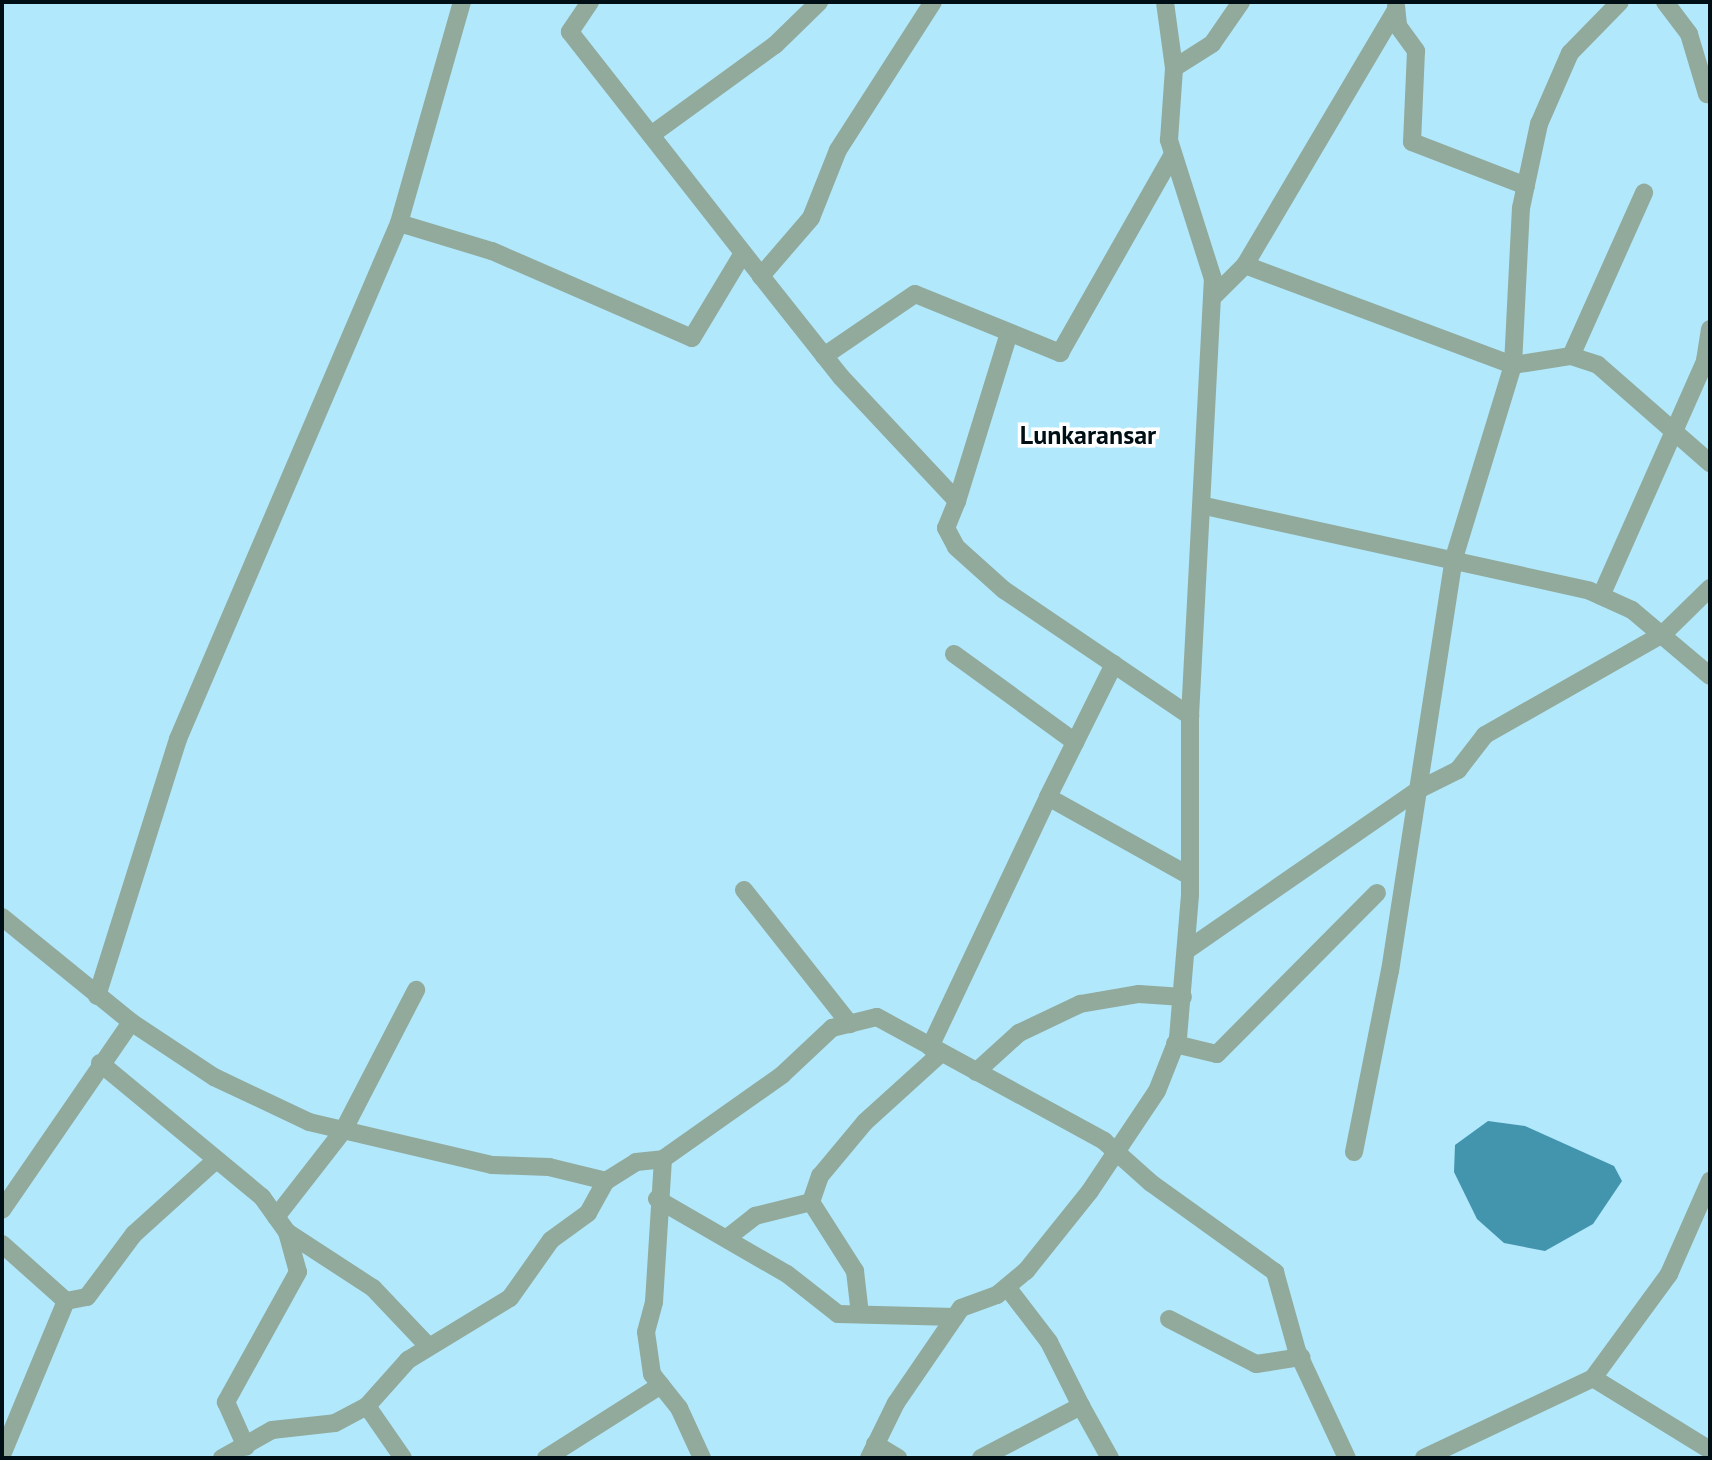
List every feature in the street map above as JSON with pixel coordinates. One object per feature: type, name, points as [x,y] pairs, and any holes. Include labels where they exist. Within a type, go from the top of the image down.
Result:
[{"type":"street","points":[[97,996],[178,739],[399,223],[462,2]]},
{"type":"street","points":[[590,2],[570,32],[824,356],[957,501]]},
{"type":"street","points":[[652,135],[775,45],[819,2]]},
{"type":"street","points":[[761,276],[811,218],[838,150],[933,2]]},
{"type":"street","points":[[898,1458],[872,1451],[955,1317],[1007,1287],[1116,1152],[1157,1091],[1175,1044],[1187,950],[1190,716],[1205,506],[1213,279],[1173,154],[1174,68],[1165,2]]},
{"type":"street","points":[[1174,68],[1212,44],[1241,2]]},
{"type":"street","points":[[1354,1152],[1418,790],[1454,558],[1513,365],[1526,186],[1539,124],[1570,53],[1620,2]]},
{"type":"street","points":[[1665,2],[1689,34],[1707,94]]},
{"type":"street","points":[[1396,6],[1417,61],[1412,142],[1526,186]]},
{"type":"street","points":[[1212,298],[1245,265],[1396,6]]},
{"type":"street","points":[[824,356],[915,294],[1008,335],[1060,353],[1173,154]]},
{"type":"street","points":[[1572,356],[1644,193]]},
{"type":"street","points":[[399,223],[492,251],[692,338],[743,253]]},
{"type":"street","points":[[1245,265],[1513,365],[1572,356],[1598,365],[1710,463]]},
{"type":"street","points":[[1601,596],[1672,431],[1707,358],[1710,329]]},
{"type":"street","points":[[1008,335],[947,528],[956,547],[1004,590],[1190,716]]},
{"type":"street","points":[[1205,506],[1454,558],[1601,596],[1663,634],[1710,676]]},
{"type":"street","points":[[1187,950],[1418,790],[1458,770],[1485,735],[1519,713],[1663,634],[1710,588]]},
{"type":"street","points":[[954,654],[1075,742]]},
{"type":"street","points":[[811,1202],[820,1176],[865,1122],[935,1050],[1048,797],[1114,664]]},
{"type":"street","points":[[1048,797],[1190,876]]},
{"type":"street","points":[[744,890],[850,1024]]},
{"type":"street","points":[[1175,1044],[1217,1054],[1377,893]]},
{"type":"street","points":[[2,917],[131,1022],[214,1077],[309,1122],[492,1165],[549,1167],[606,1181]]},
{"type":"street","points":[[281,1224],[343,1130],[416,990]]},
{"type":"street","points":[[976,1072],[1019,1033],[1080,1004],[1139,994],[1183,997]]},
{"type":"street","points":[[222,1458],[246,1447],[272,1430],[335,1423],[367,1406],[428,1346],[510,1298],[551,1240],[587,1213],[606,1181],[636,1162],[663,1158],[782,1075],[832,1028],[877,1017],[1116,1152],[1276,1272],[1301,1357],[1347,1458]]},
{"type":"street","points":[[2,1210],[100,1063],[131,1022]]},
{"type":"street","points":[[100,1063],[216,1160],[281,1224],[373,1288],[428,1346]]},
{"type":"street","points":[[663,1158],[657,1199],[654,1302],[646,1332],[652,1374],[661,1385],[702,1458]]},
{"type":"street","points":[[66,1301],[87,1297],[134,1234],[216,1160]]},
{"type":"street","points":[[1424,1458],[1593,1378],[1669,1274],[1710,1181]]},
{"type":"street","points":[[657,1199],[727,1238],[838,1314],[955,1317]]},
{"type":"street","points":[[727,1238],[755,1216],[811,1202]]},
{"type":"street","points":[[811,1202],[855,1271],[860,1314]]},
{"type":"street","points":[[246,1447],[226,1402],[298,1272],[281,1224]]},
{"type":"street","points":[[2,1244],[66,1301]]},
{"type":"street","points":[[1007,1287],[1049,1342],[1110,1458]]},
{"type":"street","points":[[2,1455],[66,1301]]},
{"type":"street","points":[[1169,1319],[1256,1364],[1301,1357]]},
{"type":"street","points":[[1593,1378],[1706,1452],[1710,1429]]},
{"type":"street","points":[[546,1458],[661,1385]]},
{"type":"street","points":[[367,1406],[403,1458]]},
{"type":"street","points":[[981,1458],[1081,1406]]},
{"type":"water","points":[[1488,1121],[1525,1126],[1614,1166],[1622,1181],[1593,1224],[1545,1251],[1504,1243],[1477,1219],[1454,1172],[1455,1145]]},
{"type":"district","name":"Lunkaransar","points":[[1088,435]]}]
